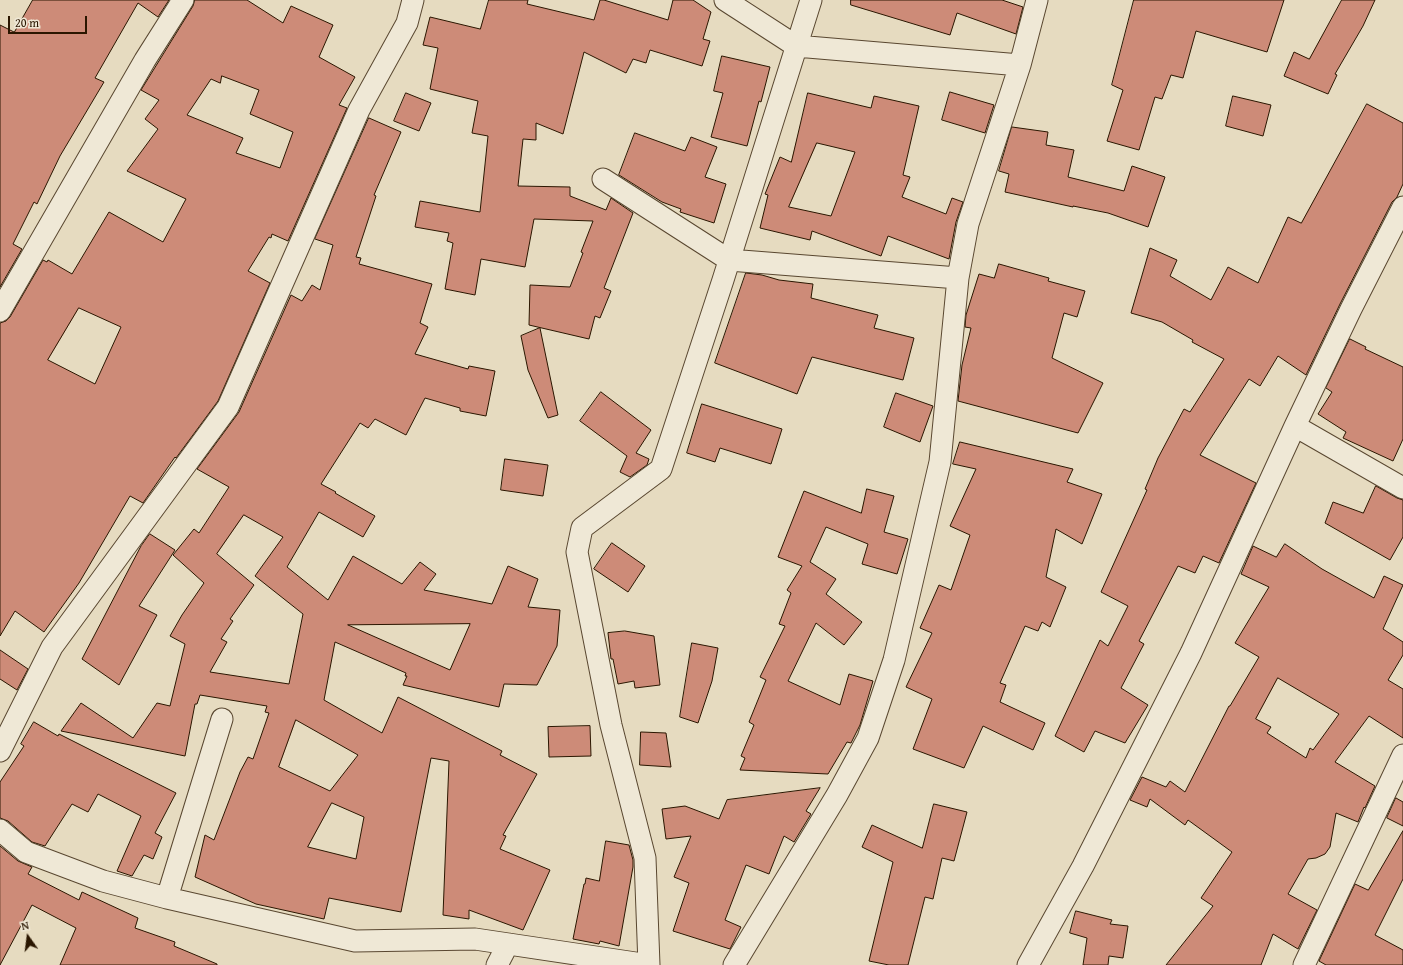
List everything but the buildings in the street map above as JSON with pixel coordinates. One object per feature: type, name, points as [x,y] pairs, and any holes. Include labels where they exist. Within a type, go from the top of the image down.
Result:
[{"type":"street","points":[[0,311],[145,60],[183,0]]},
{"type":"street","points":[[0,751],[52,647],[228,407],[359,110],[407,23],[413,0]]},
{"type":"street","points":[[724,0],[796,46],[1020,65]]},
{"type":"street","points":[[0,830],[26,852],[103,881],[167,898],[355,941],[475,939],[649,965],[645,858],[611,725],[577,552],[582,528],[661,468],[729,260],[811,0]]},
{"type":"street","points":[[734,965],[837,795],[868,738],[894,660],[940,462],[958,278],[968,224],[1020,65],[1038,0]]},
{"type":"street","points":[[603,179],[729,260],[958,278]]},
{"type":"street","points":[[1028,965],[1083,866],[1190,653],[1295,426],[1351,309],[1403,207]]},
{"type":"street","points":[[1295,426],[1403,488]]},
{"type":"street","points":[[167,898],[222,719]]},
{"type":"street","points":[[1304,965],[1403,755]]},
{"type":"street","points":[[496,965],[508,944]]}]
